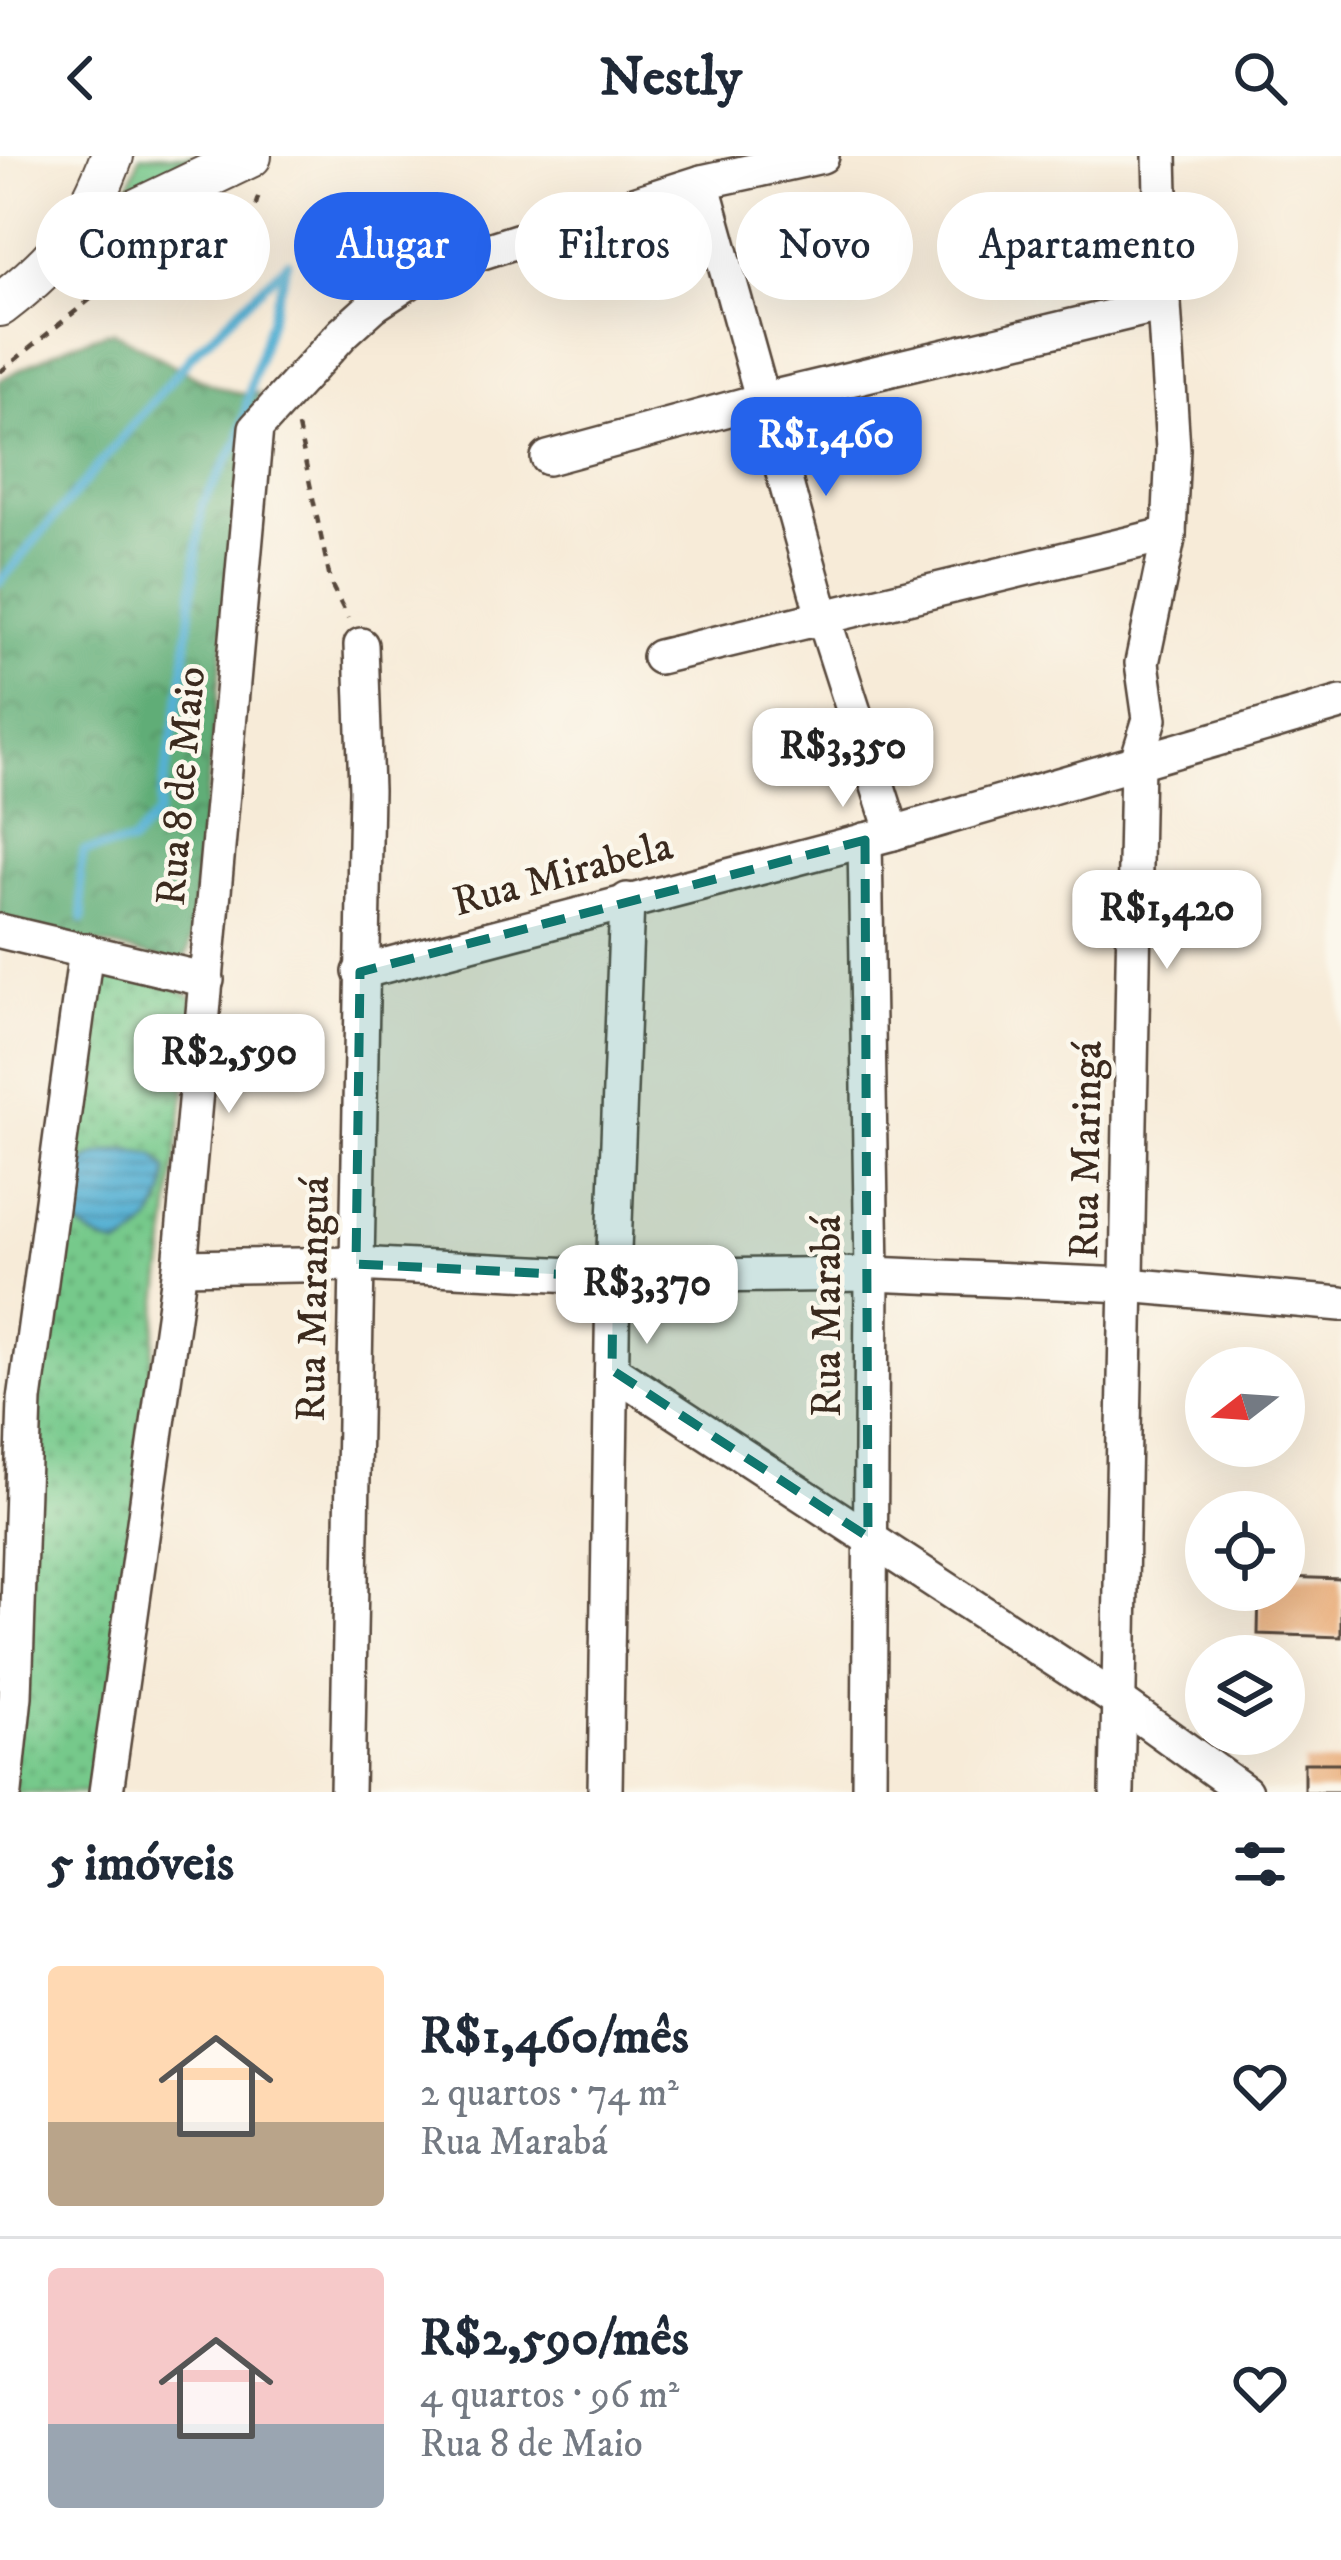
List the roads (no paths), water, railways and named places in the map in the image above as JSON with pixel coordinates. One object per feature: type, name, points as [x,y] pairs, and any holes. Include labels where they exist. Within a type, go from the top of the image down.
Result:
[{"type":"main road","points":[[96,192],[112,156]]},
{"type":"main road","points":[[193,192],[255,170]]},
{"type":"main road","points":[[0,305],[36,275]]},
{"type":"street","name":"Rua 8 de Maio","points":[[106,1792],[180,1267],[256,428],[289,388],[374,304],[429,269],[702,182],[822,156]]},
{"type":"street","name":"Rua Maringá","points":[[1117,1792],[1137,760],[1150,719],[1142,663],[1169,534],[1173,449],[1160,156]]},
{"type":"street","name":"Rua Marabá","points":[[702,182],[879,837],[868,1792]]},
{"type":"street","points":[[548,458],[762,400],[1164,304]]},
{"type":"street","points":[[659,657],[1169,534]]},
{"type":"street","name":"Rua Maranguá","points":[[347,1792],[366,790],[361,645]]},
{"type":"street","name":"Rua Mirabela","points":[[360,972],[879,837],[1341,703]]},
{"type":"street","points":[[605,1792],[613,1276],[627,900]]},
{"type":"street","points":[[0,931],[207,980]]},
{"type":"street","points":[[5,1792],[8,1637],[25,1400],[86,950]]},
{"type":"street","points":[[180,1267],[356,1264],[613,1276],[872,1274],[1127,1285],[1341,1304]]},
{"type":"street","points":[[612,1370],[1121,1703],[1245,1792]]},
{"type":"water","points":[[127,1150],[154,1155],[167,1169],[166,1182],[154,1216],[139,1234],[118,1247],[80,1228],[70,1206],[70,1184],[86,1160]]},
{"type":"waterway","points":[[83,919],[80,873],[84,851],[132,843],[158,814],[183,679],[202,505],[239,440],[288,262]]},
{"type":"waterway","points":[[0,582],[192,355],[285,265]]}]
